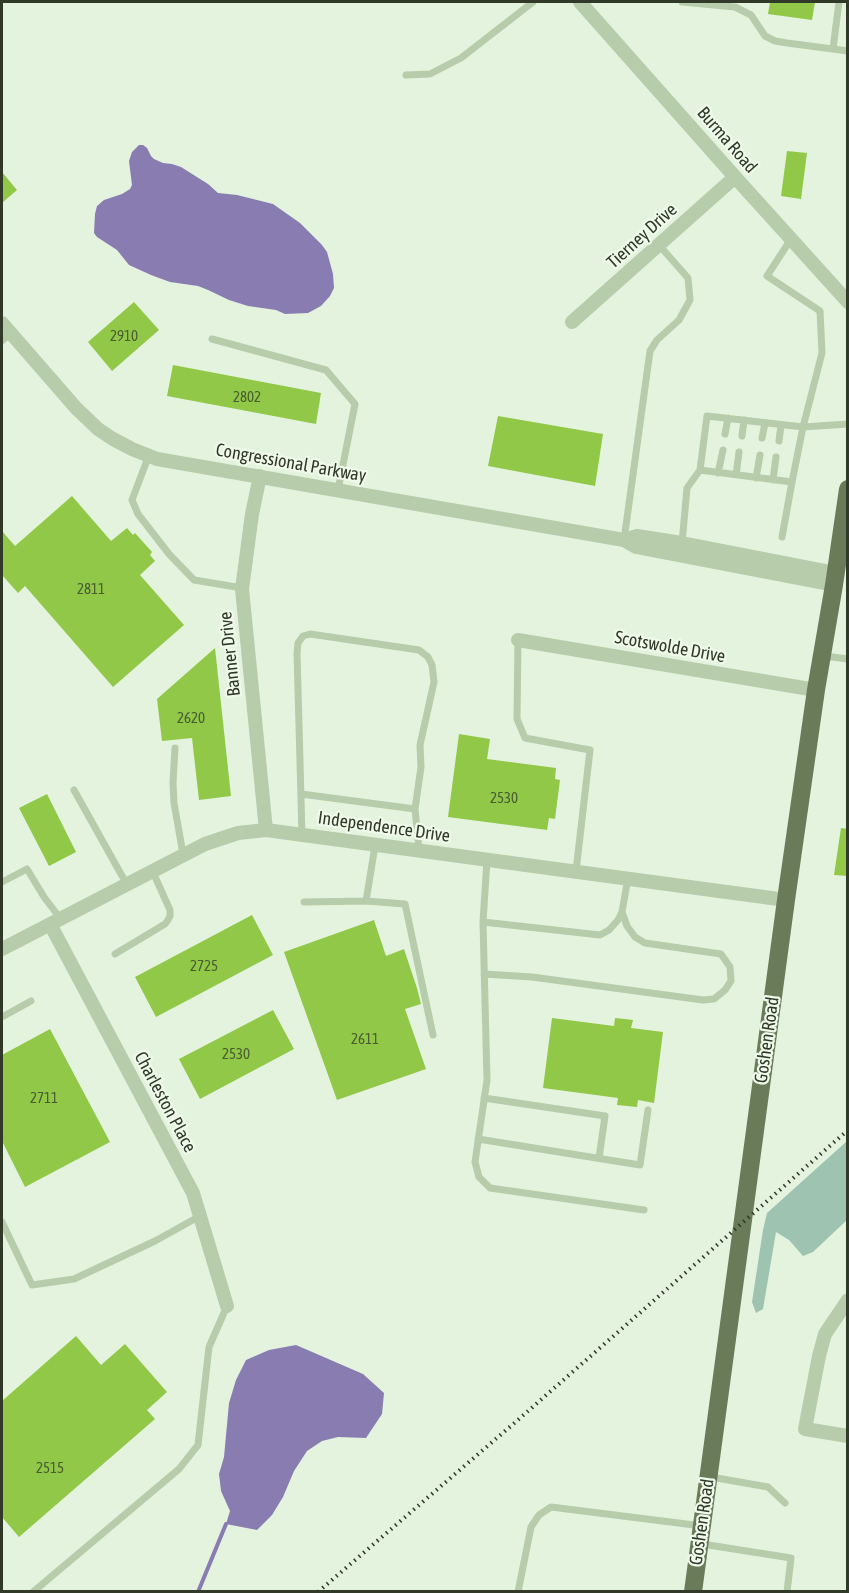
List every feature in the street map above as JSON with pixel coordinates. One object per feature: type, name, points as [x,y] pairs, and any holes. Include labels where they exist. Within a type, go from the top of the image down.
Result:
[{"type":"main road","name":"Goshen Road","points":[[693,1592],[786,900],[848,489]]},
{"type":"street","name":"Burma Road","points":[[580,2],[848,302]]},
{"type":"street","name":"Tierney Drive","points":[[572,322],[735,177]]},
{"type":"street","name":"Congressional Parkway","points":[[4,333],[98,429],[132,449],[157,459],[624,540],[636,547],[681,549],[835,579]]},
{"type":"street","name":"Banner Drive","points":[[260,476],[252,514],[242,588],[266,830]]},
{"type":"street","name":"Scotswolde Drive","points":[[518,640],[816,690]]},
{"type":"street","name":"Independence Drive","points":[[2,946],[205,844],[238,833],[266,830],[786,900]]},
{"type":"street","name":"Charleston Place","points":[[55,921],[193,1193],[227,1306]]},
{"type":"street","points":[[848,1300],[825,1334],[814,1376],[805,1429],[848,1436]]},
{"type":"lane","points":[[406,75],[430,74],[461,58],[533,2]]},
{"type":"lane","points":[[682,2],[735,7],[751,15],[765,36],[775,40],[848,51]]},
{"type":"lane","points":[[833,49],[839,2]]},
{"type":"lane","points":[[782,537],[803,427],[822,353],[820,311],[767,276],[791,239]]},
{"type":"lane","points":[[624,540],[650,351],[657,340],[679,320],[690,300],[688,278],[659,245]]},
{"type":"lane","points":[[212,339],[326,370],[355,404],[338,490]]},
{"type":"lane","points":[[681,549],[687,488],[700,470],[707,416],[803,427],[848,424]]},
{"type":"lane","points":[[725,434],[728,418]]},
{"type":"lane","points":[[742,436],[744,420]]},
{"type":"lane","points":[[762,438],[765,423]]},
{"type":"lane","points":[[779,441],[781,424]]},
{"type":"lane","points":[[718,473],[723,450]]},
{"type":"lane","points":[[736,475],[740,452]]},
{"type":"lane","points":[[149,455],[132,500],[138,514],[169,554],[194,580],[242,588]]},
{"type":"lane","points":[[756,478],[760,455]]},
{"type":"lane","points":[[773,480],[776,457]]},
{"type":"lane","points":[[700,470],[792,482]]},
{"type":"lane","points":[[302,835],[297,653],[298,643],[303,636],[310,634],[419,650],[428,657],[432,665],[434,682],[420,745],[421,766],[415,808],[419,850]]},
{"type":"lane","points":[[518,640],[517,719],[525,738],[590,750],[576,871]]},
{"type":"lane","points":[[822,655],[848,658]]},
{"type":"lane","points":[[175,748],[174,803],[183,854]]},
{"type":"lane","points":[[74,790],[126,883]]},
{"type":"lane","points":[[301,794],[415,808]]},
{"type":"lane","points":[[366,902],[375,846]]},
{"type":"lane","points":[[487,860],[483,922],[487,1080],[475,1162],[479,1177],[490,1188],[644,1210]]},
{"type":"lane","points":[[2,882],[27,869],[55,921]]},
{"type":"lane","points":[[115,954],[165,924],[170,916],[170,910],[152,870]]},
{"type":"lane","points":[[483,922],[600,935],[609,930],[622,912],[627,878]]},
{"type":"lane","points":[[304,902],[405,904],[433,1035]]},
{"type":"lane","points":[[484,974],[532,977],[704,1000],[714,999],[725,990],[731,981],[730,967],[721,954],[645,943],[634,937],[622,912]]},
{"type":"lane","points":[[2,1017],[31,1001]]},
{"type":"lane","points":[[484,1098],[605,1116],[599,1158]]},
{"type":"lane","points":[[478,1139],[640,1165],[648,1110]]},
{"type":"lane","points":[[2,1222],[32,1286],[74,1279],[155,1241],[200,1216]]},
{"type":"lane","points":[[33,1592],[179,1469],[198,1445],[209,1347],[227,1306]]},
{"type":"lane","points":[[708,1477],[768,1487],[785,1503]]},
{"type":"lane","points":[[518,1592],[531,1527],[539,1515],[551,1507],[701,1535],[791,1558],[787,1592]]},
{"type":"green space","points":[[847,1141],[847,1220],[813,1252],[803,1256],[789,1240],[776,1232],[763,1309],[756,1313],[752,1302],[767,1213]]},
{"type":"shaded area","points":[[139,145],[147,148],[154,159],[181,167],[218,193],[273,204],[300,223],[327,252],[334,288],[330,296],[321,306],[308,313],[285,314],[229,300],[198,286],[170,282],[129,265],[117,250],[94,233],[95,214],[97,206],[104,200],[130,189],[132,185],[129,161],[132,152]]},
{"type":"shaded area","points":[[296,1345],[363,1374],[384,1393],[382,1414],[366,1438],[338,1437],[322,1441],[307,1451],[294,1471],[272,1515],[257,1530],[226,1524],[230,1511],[221,1491],[219,1474],[224,1457],[229,1403],[236,1380],[246,1360],[269,1350]]},
{"type":"building","points":[[770,2],[815,2],[812,20],[768,14]]},
{"type":"building","points":[[787,151],[807,153],[801,199],[781,196]]},
{"type":"building","points":[[2,172],[17,190],[2,203]]},
{"type":"building","points":[[134,302],[159,330],[112,371],[88,342]]},
{"type":"building","points":[[173,365],[321,393],[316,424],[167,396]]},
{"type":"building","points":[[498,416],[603,434],[595,486],[488,466]]},
{"type":"building","points":[[72,496],[111,541],[127,528],[133,535],[135,533],[152,552],[150,555],[155,561],[140,575],[184,625],[113,687],[25,586],[18,593],[2,575],[2,531],[15,546]]},
{"type":"building","points":[[215,648],[231,796],[199,800],[192,738],[162,741],[157,699]]},
{"type":"building","points":[[459,734],[490,739],[487,759],[556,768],[555,779],[560,780],[555,819],[549,818],[547,830],[448,817]]},
{"type":"building","points":[[47,794],[76,852],[49,866],[19,808]]},
{"type":"building","points":[[841,828],[848,829],[848,876],[834,875]]},
{"type":"building","points":[[252,915],[273,955],[156,1017],[135,977]]},
{"type":"building","points":[[374,920],[386,956],[404,949],[421,1004],[405,1009],[426,1069],[337,1100],[284,952]]},
{"type":"building","points":[[273,1010],[294,1049],[200,1099],[179,1059]]},
{"type":"building","points":[[552,1018],[614,1026],[615,1018],[633,1020],[631,1028],[663,1032],[654,1103],[638,1100],[637,1107],[617,1105],[618,1098],[543,1088]]},
{"type":"building","points":[[50,1029],[110,1142],[25,1187],[2,1141],[2,1055]]},
{"type":"building","points":[[76,1336],[101,1365],[125,1344],[167,1392],[147,1410],[155,1419],[19,1537],[2,1517],[2,1401]]},
{"type":"waterway","points":[[198,1592],[226,1524]]},
{"type":"railway","points":[[318,1592],[848,1130]]}]
